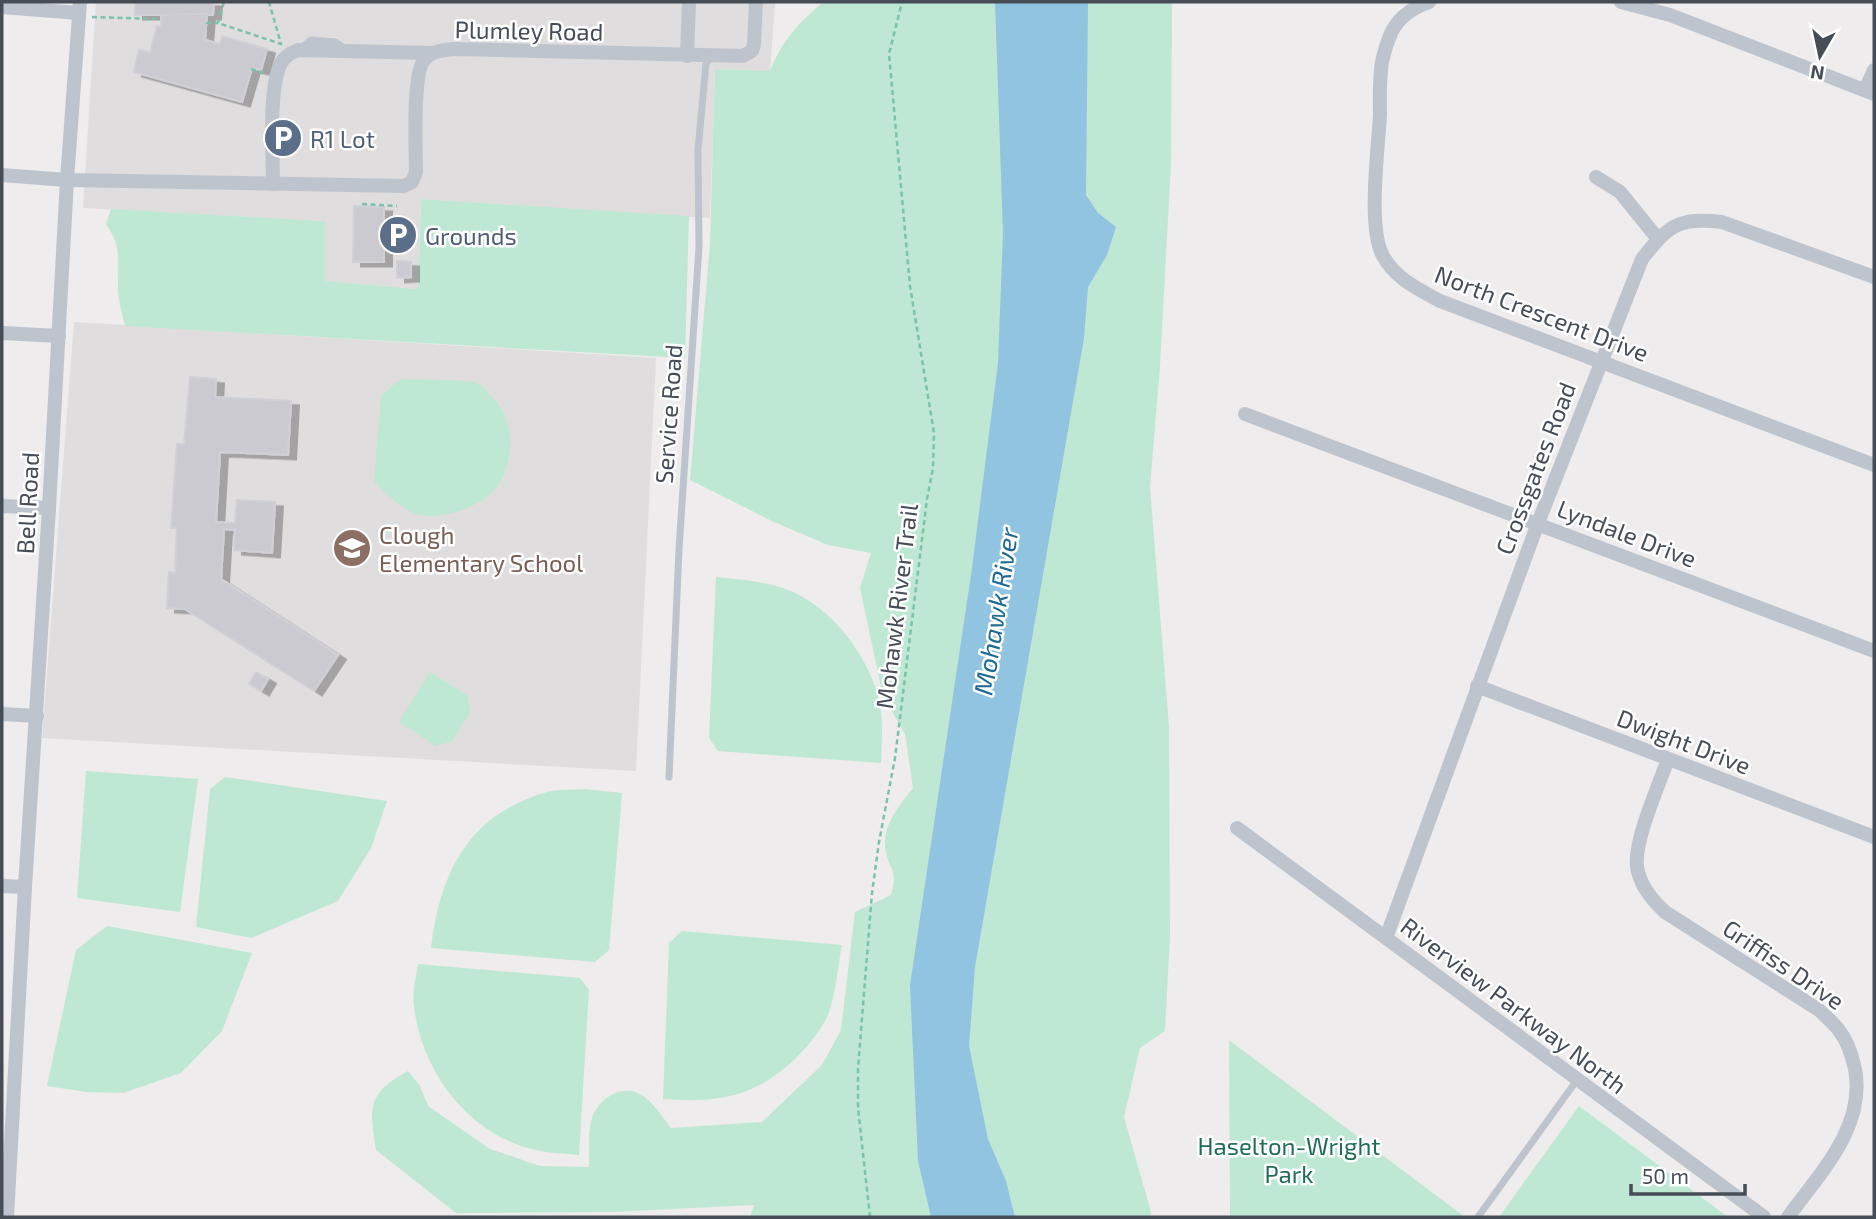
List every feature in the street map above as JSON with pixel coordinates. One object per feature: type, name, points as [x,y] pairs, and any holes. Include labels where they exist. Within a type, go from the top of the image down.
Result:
[{"type":"street","points":[[687,56],[689,2]]},
{"type":"street","name":"Plumley Road","points":[[2,175],[67,180],[409,185],[416,172],[418,76],[423,61],[433,53],[454,49],[743,56],[752,51],[756,2]]},
{"type":"street","name":"North Crescent Drive","points":[[1429,2],[1417,6],[1395,26],[1382,63],[1376,209],[1378,242],[1382,255],[1407,283],[1440,301],[1874,465]]},
{"type":"street","points":[[1620,2],[1670,15],[1869,92],[1874,70]]},
{"type":"street","points":[[2,7],[84,10]]},
{"type":"street","name":"Bell Road","points":[[7,1217],[8,1089],[37,716],[67,180],[84,10]]},
{"type":"street","points":[[273,184],[275,83],[285,57],[298,50],[433,53]]},
{"type":"street","points":[[1596,177],[1620,192],[1658,239]]},
{"type":"street","name":"Crossgates Road","points":[[1386,938],[1538,523],[1642,259],[1658,239],[1675,225],[1697,219],[1723,222],[1874,277]]},
{"type":"street","points":[[2,333],[59,336]]},
{"type":"street","name":"Lyndale Drive","points":[[1245,414],[1874,651]]},
{"type":"street","points":[[2,506],[50,508]]},
{"type":"street","name":"Dwight Drive","points":[[1477,686],[1874,837]]},
{"type":"street","points":[[2,714],[37,716]]},
{"type":"street","name":"Griffiss Drive","points":[[1668,759],[1640,840],[1636,864],[1641,881],[1656,904],[1665,912],[1819,1010],[1840,1030],[1852,1055],[1858,1083],[1856,1110],[1846,1136],[1788,1217]]},
{"type":"street","name":"Riverview Parkway North","points":[[1237,828],[1764,1217]]},
{"type":"street","points":[[2,886],[25,887]]},
{"type":"lane","name":"Service Road","points":[[669,777],[679,549],[699,247],[699,116],[706,62],[713,57]]},
{"type":"lane","points":[[1478,1217],[1577,1080]]},
{"type":"path","points":[[218,23],[224,2]]},
{"type":"path","points":[[206,23],[218,23],[281,44],[270,2]]},
{"type":"path","name":"Mohawk River Trail","points":[[870,1217],[858,1108],[858,1068],[879,842],[895,758],[933,468],[934,433],[910,286],[889,54],[902,2]]},
{"type":"path","points":[[84,10],[158,19]]},
{"type":"path","points":[[251,69],[267,74]]},
{"type":"path","points":[[362,204],[397,206]]},
{"type":"shaded area","points":[[96,2],[775,2],[770,71],[715,69],[710,218],[421,199],[418,289],[324,281],[325,221],[83,208]]},
{"type":"shaded area","name":"Clough Elementary School","points":[[74,322],[656,358],[636,771],[42,738]]},
{"type":"green space","points":[[823,2],[1172,2],[1171,163],[1160,366],[1150,487],[1169,727],[1170,936],[1165,1031],[1140,1048],[1124,1117],[1151,1212],[1150,1217],[750,1217],[754,1205],[611,1212],[456,1213],[376,1150],[372,1123],[374,1103],[385,1087],[395,1079],[408,1071],[420,1086],[428,1106],[490,1149],[540,1166],[589,1167],[593,1115],[603,1101],[619,1092],[629,1091],[645,1097],[671,1128],[762,1122],[822,1065],[841,1030],[855,912],[891,895],[894,876],[886,852],[886,834],[892,818],[913,788],[905,734],[883,696],[860,588],[871,553],[828,545],[774,522],[690,480],[710,243],[715,69],[770,71],[792,33]]},
{"type":"green space","points":[[421,199],[689,216],[685,358],[125,326],[119,297],[117,248],[106,224],[111,209],[325,221],[325,281],[418,289]]},
{"type":"green space","points":[[401,379],[476,383],[500,406],[508,426],[510,449],[501,481],[487,497],[454,513],[421,515],[401,506],[374,481],[381,395]]},
{"type":"green space","points":[[716,577],[780,587],[812,603],[839,627],[861,656],[879,698],[881,763],[718,751],[709,738]]},
{"type":"green space","points":[[430,672],[468,696],[470,713],[452,741],[436,746],[399,722]]},
{"type":"green space","points":[[86,771],[198,779],[180,912],[77,898]]},
{"type":"green space","points":[[225,777],[387,801],[371,848],[338,901],[251,938],[196,927],[210,789]]},
{"type":"green space","points":[[585,789],[622,793],[609,950],[595,962],[431,948],[435,920],[451,871],[478,831],[497,815],[520,802],[552,791]]},
{"type":"green space","points":[[107,926],[252,953],[222,1031],[181,1073],[123,1093],[86,1092],[47,1086],[76,950]]},
{"type":"green space","points":[[682,931],[842,945],[832,1003],[819,1031],[789,1065],[751,1089],[710,1099],[663,1099],[669,943]]},
{"type":"green space","points":[[418,964],[580,978],[589,990],[579,1155],[541,1151],[512,1143],[490,1131],[453,1098],[427,1055],[419,1032],[414,1002]]},
{"type":"green space","name":"Haselton-Wright Park","points":[[1229,1040],[1465,1217],[1230,1217]]},
{"type":"green space","points":[[1579,1106],[1728,1217],[1499,1217]]},
{"type":"water","name":"Mohawk River","points":[[995,2],[1088,2],[1086,195],[1098,213],[1116,227],[1107,255],[1088,287],[1084,338],[975,967],[969,1046],[988,1139],[1006,1181],[1015,1217],[931,1217],[918,1161],[910,985],[972,568],[998,363],[1003,233]]},
{"type":"building","points":[[135,2],[214,2],[213,15],[135,15]]},
{"type":"building","points":[[207,14],[205,40],[220,44],[222,36],[267,49],[261,70],[252,68],[242,102],[134,72],[139,50],[150,53],[157,26],[161,27],[161,15]]},
{"type":"building","points":[[354,206],[384,207],[384,262],[353,262]]},
{"type":"building","points":[[397,261],[411,262],[411,277],[397,278]]},
{"type":"building","points":[[190,377],[216,379],[215,397],[291,401],[288,455],[220,452],[216,522],[235,523],[237,500],[275,502],[272,553],[234,550],[235,530],[224,529],[221,579],[338,655],[314,691],[185,609],[167,608],[169,572],[175,573],[177,528],[171,528],[177,444],[184,444]]},
{"type":"building","points":[[256,672],[268,679],[261,691],[249,684]]},
{"type":"place","name":"R1 Lot","points":[[283,138]]},
{"type":"place","name":"Grounds","points":[[398,235]]},
{"type":"place","name":"Clough Elementary School","points":[[352,548]]}]
